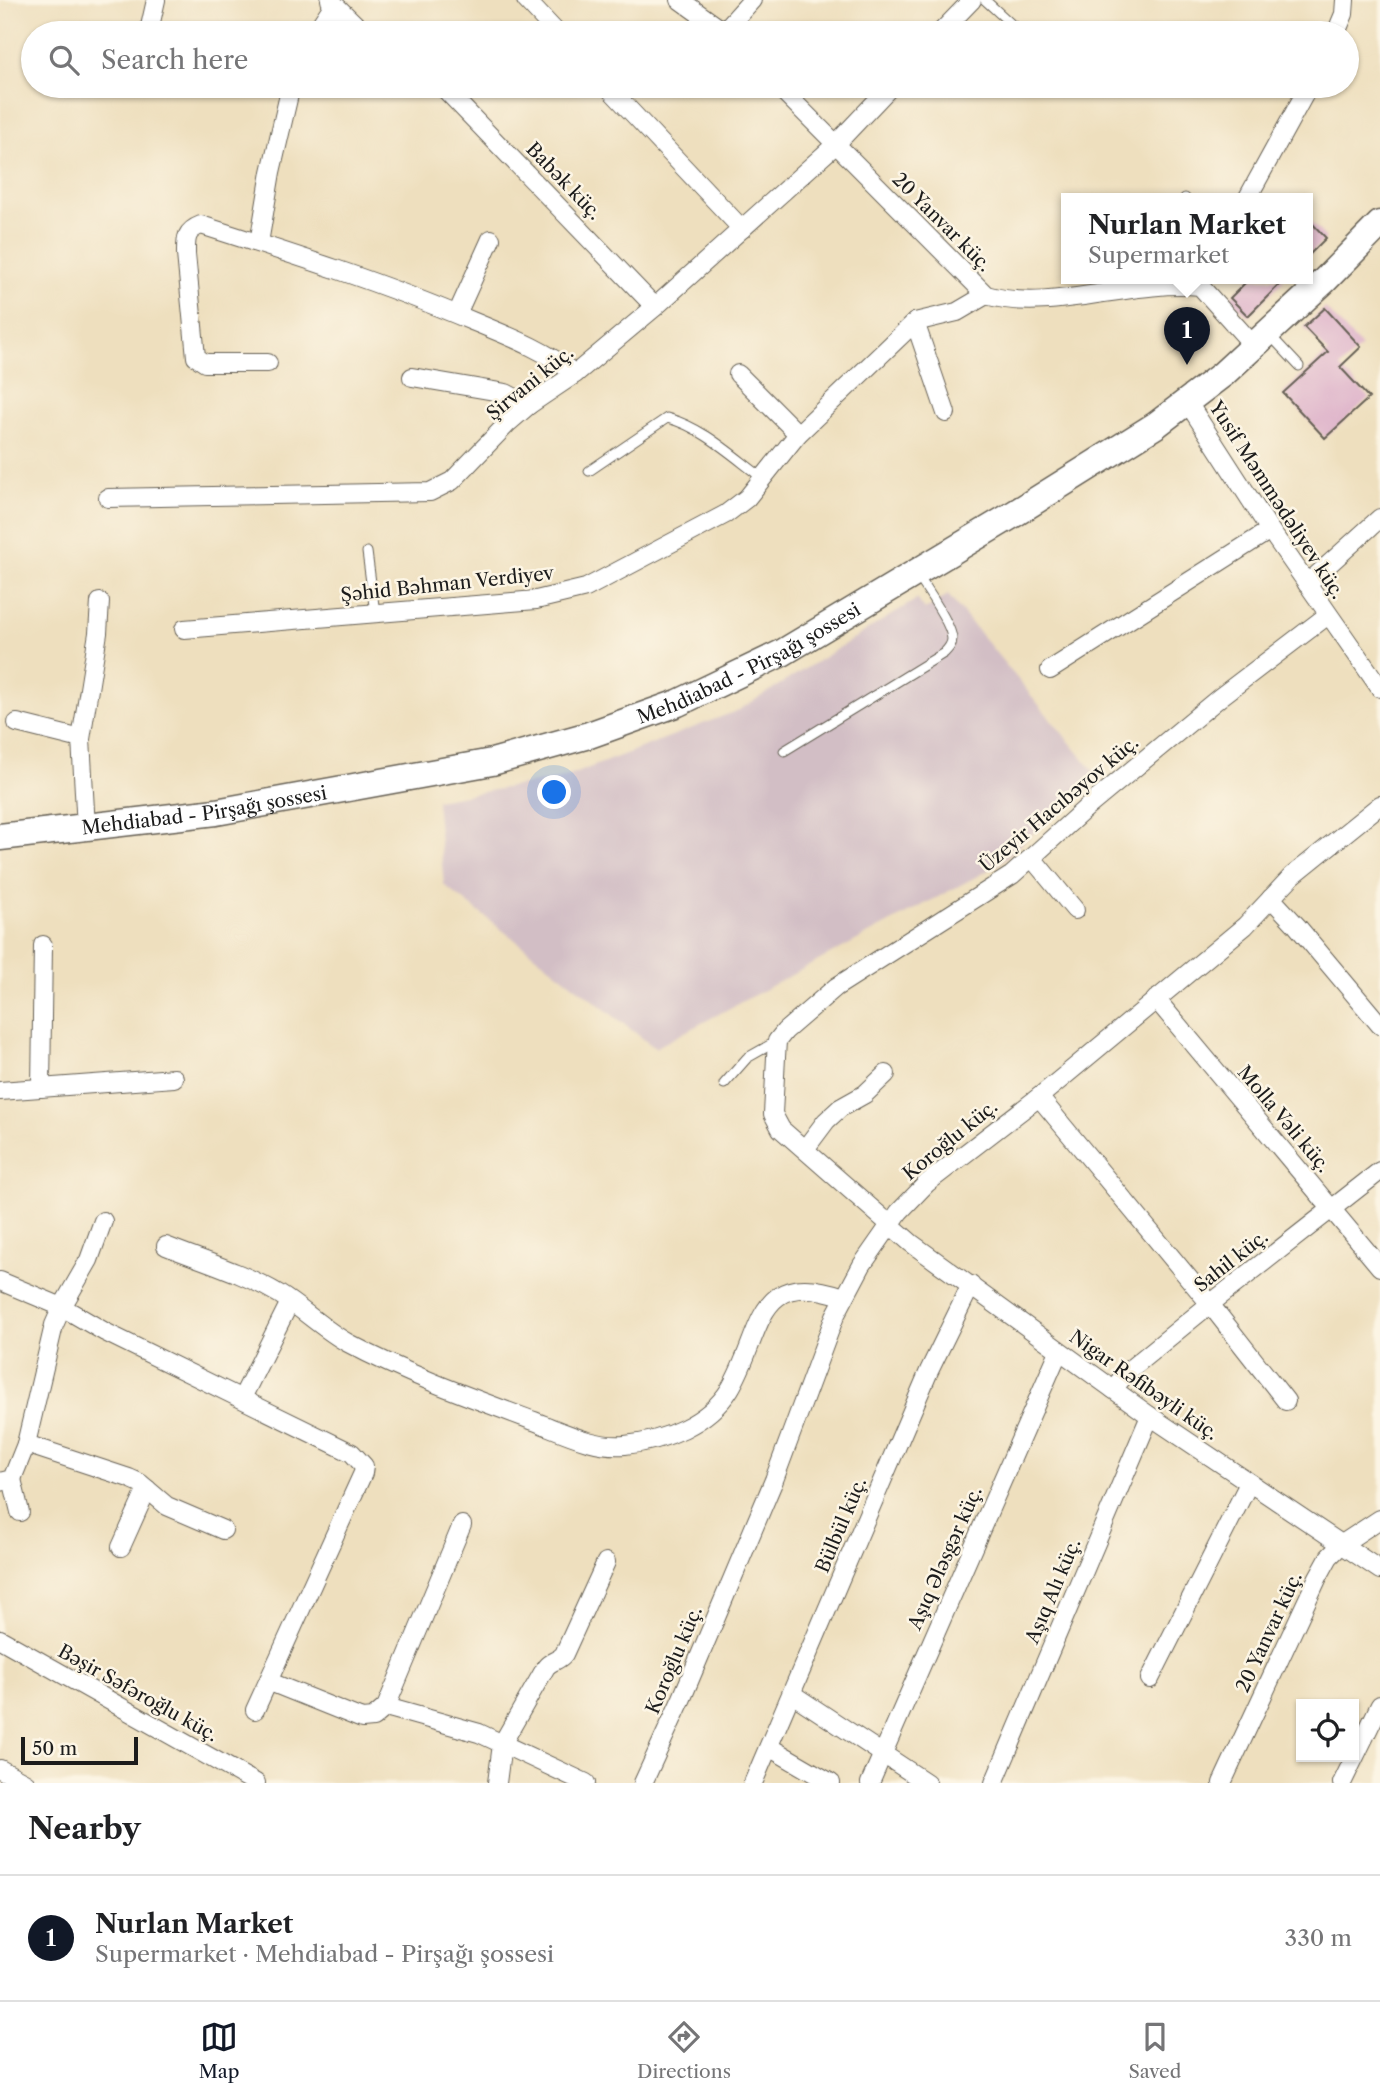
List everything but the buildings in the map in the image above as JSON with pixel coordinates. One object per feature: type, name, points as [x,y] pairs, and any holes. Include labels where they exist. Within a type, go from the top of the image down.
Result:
[{"type":"main road","name":"Mehdiabad - Pirşağı şossesi","points":[[0,837],[293,800],[492,762],[560,744],[667,707],[746,672],[916,573],[1096,463],[1188,402],[1325,280],[1380,224]]},
{"type":"street","points":[[151,21],[156,0]]},
{"type":"street","points":[[526,0],[546,21]]},
{"type":"street","points":[[680,0],[710,21]]},
{"type":"street","points":[[734,21],[752,0]]},
{"type":"street","points":[[952,21],[972,0]]},
{"type":"street","points":[[1341,21],[1345,0]]},
{"type":"street","points":[[322,21],[332,2],[352,21]]},
{"type":"street","points":[[259,243],[271,172],[288,98]]},
{"type":"street","name":"Babək küç.","points":[[454,98],[655,307]]},
{"type":"street","points":[[618,98],[742,229]]},
{"type":"street","name":"20 Yanvar küç.","points":[[790,98],[986,295],[1002,300],[1027,302],[1146,284]]},
{"type":"street","name":"Şirvani küç.","points":[[108,498],[430,492],[452,481],[529,405],[575,374],[655,307],[835,145],[880,98]]},
{"type":"street","points":[[1250,193],[1302,98]]},
{"type":"street","points":[[268,363],[205,363],[196,357],[186,254],[186,237],[191,229],[201,225],[399,290],[555,358],[575,374]]},
{"type":"street","points":[[457,314],[491,239]]},
{"type":"street","name":"20 Yanvar küç.","points":[[1204,284],[1261,339]]},
{"type":"street","points":[[946,413],[915,322],[957,313],[986,295]]},
{"type":"street","name":"Şəhid Bəhman Verdiyev","points":[[184,629],[536,600],[586,588],[726,514],[747,498],[798,434],[915,322]]},
{"type":"street","points":[[738,374],[798,434]]},
{"type":"street","points":[[412,377],[506,393],[529,405]]},
{"type":"street","name":"Yusif Məmmədəliyev küç.","points":[[1188,402],[1328,615],[1377,676]]},
{"type":"street","points":[[1307,584],[1380,518]]},
{"type":"street","points":[[1050,670],[1270,530]]},
{"type":"street","points":[[86,828],[81,739],[98,633],[100,602]]},
{"type":"street","name":"Üzeyir Hacıbəyov küç.","points":[[777,1041],[836,987],[995,887],[1032,858],[1085,808],[1219,698],[1328,615]]},
{"type":"street","points":[[17,723],[81,739]]},
{"type":"street","name":"Koroğlu küç.","points":[[643,1783],[774,1480],[829,1330],[862,1265],[899,1212],[920,1189],[1038,1097],[1245,926],[1305,863],[1380,805]]},
{"type":"street","points":[[1032,858],[1075,910]]},
{"type":"street","points":[[1271,898],[1380,1026]]},
{"type":"street","points":[[41,1088],[43,945]]},
{"type":"street","name":"Molla Vəli küç.","points":[[1156,999],[1380,1267]]},
{"type":"street","name":"Nigar Rəfibəyli küç.","points":[[777,1041],[774,1114],[780,1129],[911,1243],[1150,1416],[1380,1570]]},
{"type":"street","points":[[805,1149],[826,1121],[840,1108],[866,1094],[886,1074]]},
{"type":"street","points":[[0,1091],[174,1078]]},
{"type":"street","points":[[1038,1097],[1210,1304],[1286,1401]]},
{"type":"street","name":"Sahil küç.","points":[[1113,1389],[1129,1370],[1380,1171]]},
{"type":"street","points":[[20,1512],[6,1480],[26,1444],[54,1325],[89,1260],[103,1222]]},
{"type":"street","points":[[166,1246],[256,1283],[290,1302],[325,1329],[349,1343],[472,1398],[597,1444],[625,1445],[676,1434],[708,1413],[729,1391],[766,1311],[780,1293],[803,1287],[844,1297]]},
{"type":"street","points":[[0,1281],[62,1307],[105,1332],[352,1453],[363,1466],[363,1473],[255,1710]]},
{"type":"street","name":"Bülbül küç.","points":[[753,1783],[929,1371],[971,1285]]},
{"type":"street","points":[[242,1398],[290,1302]]},
{"type":"street","name":"Aşıq Ələsgər küç.","points":[[870,1783],[1059,1351]]},
{"type":"street","name":"Aşıq Alı küç.","points":[[994,1783],[1150,1416]]},
{"type":"street","points":[[26,1444],[129,1478],[167,1506],[223,1530]]},
{"type":"street","points":[[1150,1679],[1249,1482]]},
{"type":"street","points":[[121,1547],[146,1489]]},
{"type":"street","name":"20 Yanvar küç.","points":[[1222,1783],[1329,1557],[1342,1544],[1380,1519]]},
{"type":"street","points":[[270,1682],[362,1719],[373,1718],[386,1707],[462,1525]]},
{"type":"street","points":[[497,1783],[502,1744],[546,1667],[564,1654],[607,1562]]},
{"type":"street","name":"Bəşir Səfəroğlu küç.","points":[[0,1639],[256,1783]]},
{"type":"street","points":[[792,1695],[927,1783]]},
{"type":"street","points":[[1342,1783],[1380,1705]]},
{"type":"street","points":[[386,1707],[452,1725],[502,1744],[586,1783]]},
{"type":"street","points":[[769,1747],[831,1783]]},
{"type":"street","points":[[0,1769],[26,1783]]},
{"type":"lane","points":[[985,0],[1008,21]]},
{"type":"lane","points":[[1261,339],[1299,366]]},
{"type":"lane","points":[[589,471],[667,418],[676,420],[710,439],[764,479]]},
{"type":"lane","points":[[367,552],[375,613]]},
{"type":"lane","points":[[784,751],[944,653],[952,644],[952,635],[936,603],[916,573]]},
{"type":"lane","points":[[724,1084],[747,1058],[777,1041]]},
{"type":"shaded area","points":[[948,595],[1097,775],[998,865],[655,1048],[444,885],[436,800],[563,778],[739,710],[917,599],[925,610]]},
{"type":"place","name":"Nurlan Market","points":[[1187,365]]}]
